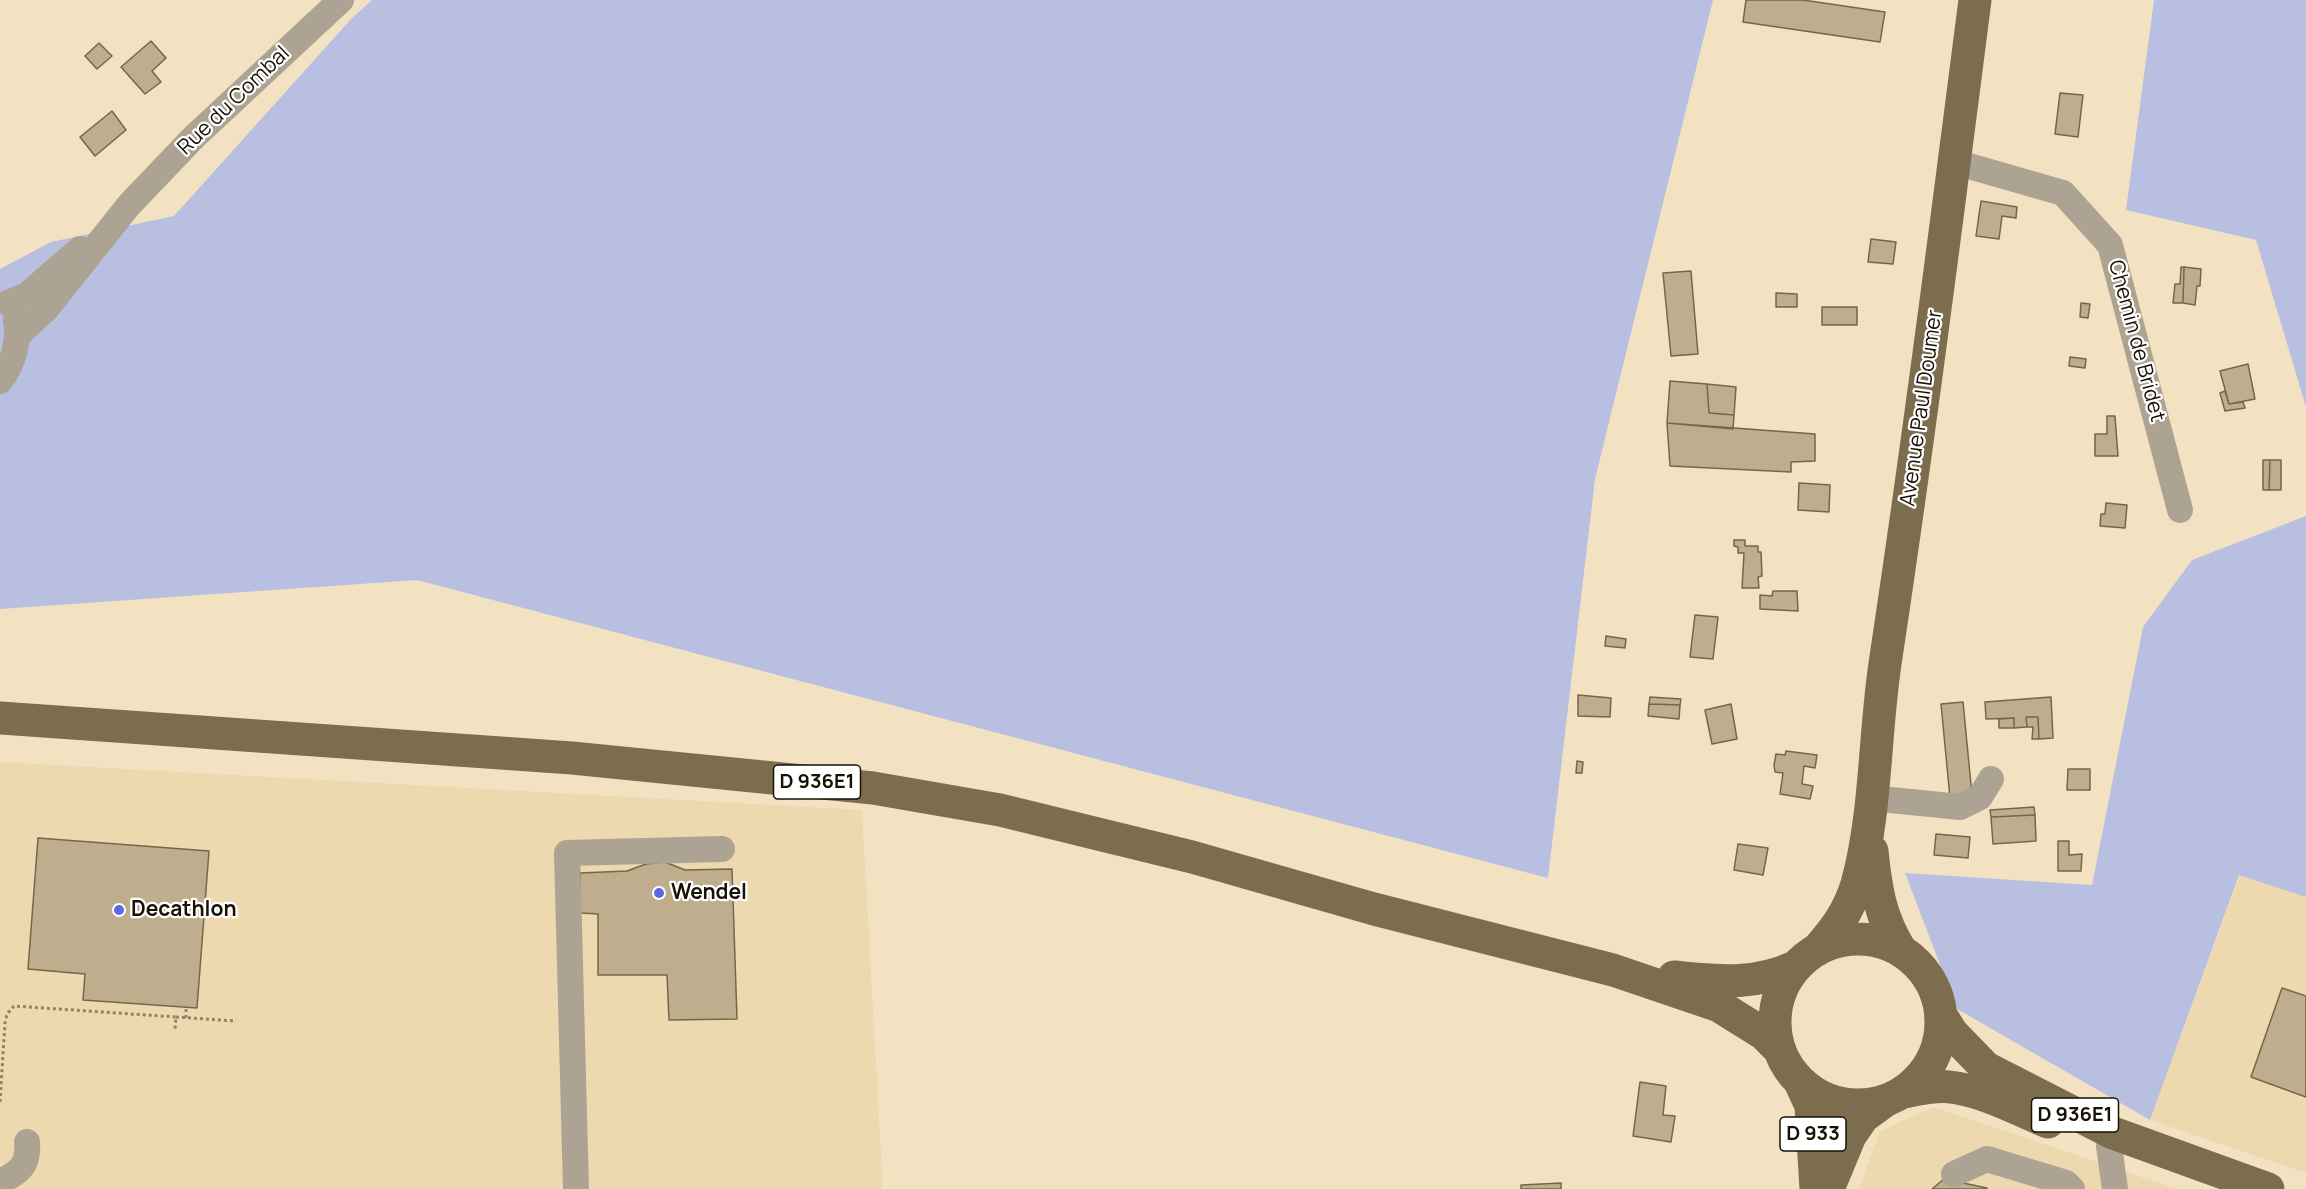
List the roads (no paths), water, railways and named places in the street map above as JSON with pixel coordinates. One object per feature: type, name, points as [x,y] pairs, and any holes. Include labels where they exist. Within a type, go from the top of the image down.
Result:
[{"type":"main road","name":"Avenue Paul Doumer","points":[[1870,807],[1883,676],[1915,464],[1976,0]]},
{"type":"main road","name":"D 936E1","points":[[0,718],[572,758],[873,788],[1011,812],[1192,857],[1374,909],[1613,970],[1719,1006],[1764,1034],[1779,1049]]},
{"type":"main road","points":[[1870,807],[1875,885],[1881,911],[1901,951]]},
{"type":"main road","points":[[1806,959],[1837,942],[1859,939],[1881,942],[1901,951],[1922,968],[1936,991],[1942,1017],[1940,1039],[1933,1060],[1921,1078],[1894,1097],[1862,1106],[1839,1103],[1818,1095],[1800,1082],[1787,1067],[1779,1049],[1774,1020],[1780,992],[1806,959],[1834,930],[1848,911],[1857,883],[1870,807]]},
{"type":"main road","name":"D 936E1","points":[[1613,970],[1725,982],[1774,977],[1806,959]]},
{"type":"main road","name":"D 936E1","points":[[1942,1017],[1952,1033],[1986,1068],[2113,1133],[2268,1189]]},
{"type":"main road","name":"D 933","points":[[1800,1082],[1811,1106],[1816,1189]]},
{"type":"main road","name":"D 936E1","points":[[1894,1097],[1927,1088],[1948,1087],[1970,1090],[2221,1189]]},
{"type":"main road","name":"D 933","points":[[1828,1189],[1850,1136],[1863,1117],[1894,1097]]},
{"type":"street","name":"Rue du Combal","points":[[4,299],[27,295],[129,205],[193,138],[341,0]]},
{"type":"street","name":"Chemin de Bridet","points":[[1955,162],[2063,193],[2110,245],[2180,510]]},
{"type":"street","name":"Rue du Combal","points":[[17,336],[47,308],[129,205]]},
{"type":"street","points":[[0,381],[12,361],[17,336],[17,322],[12,307],[4,299]]},
{"type":"street","points":[[1870,807],[1960,807],[1980,797],[1991,779]]},
{"type":"street","points":[[576,1189],[567,853],[722,849]]},
{"type":"street","points":[[0,1182],[18,1173],[28,1155],[27,1142]]},
{"type":"street","points":[[2109,1146],[2115,1189]]},
{"type":"street","points":[[1954,1174],[1987,1159],[2066,1183],[2072,1189]]},
{"type":"place","name":"Wendel","points":[[659,893]]},
{"type":"place","name":"Decathlon","points":[[119,910]]}]
